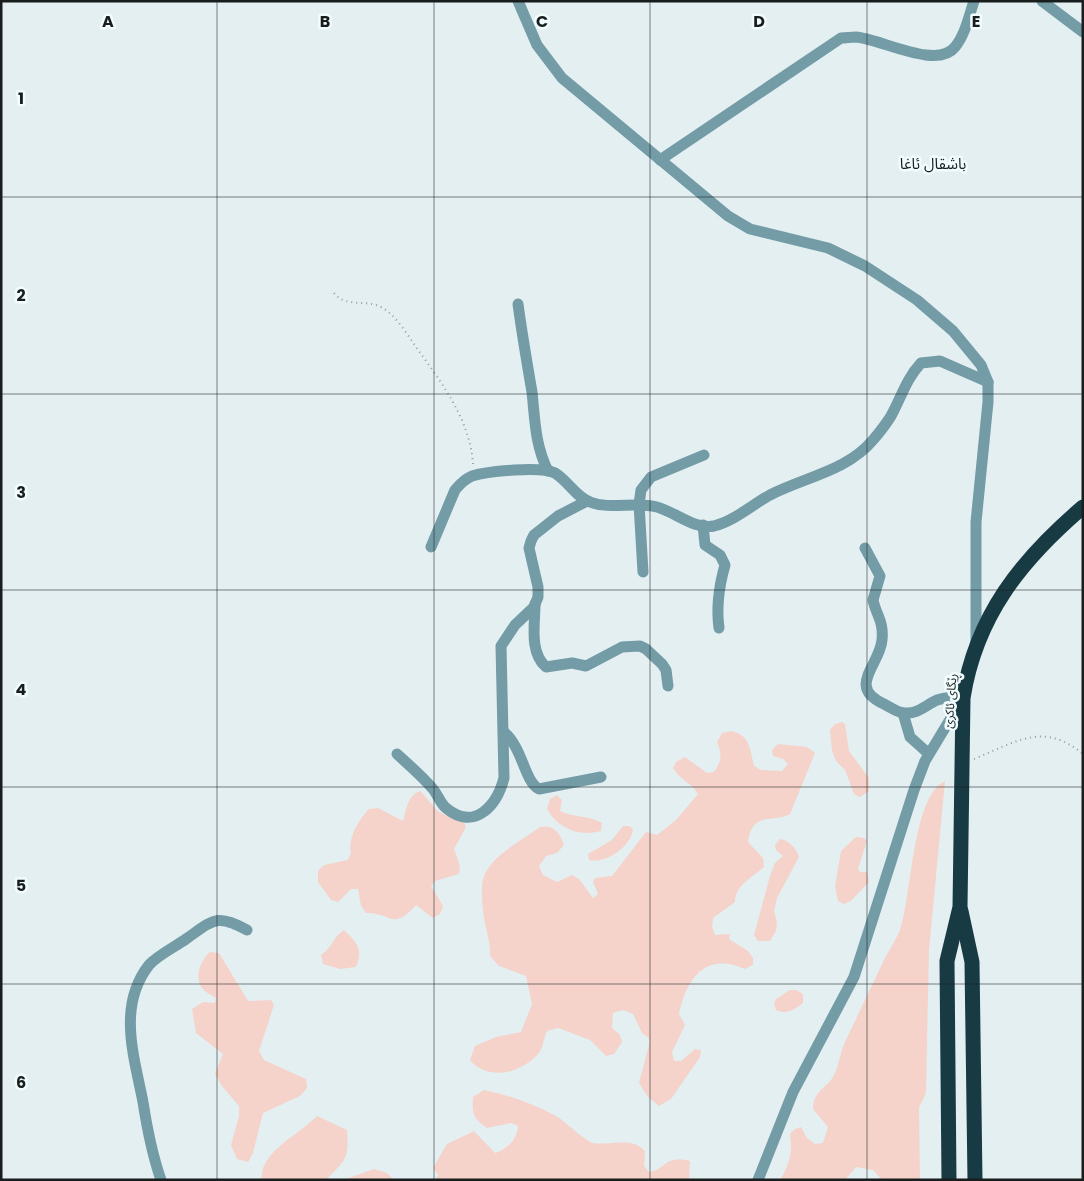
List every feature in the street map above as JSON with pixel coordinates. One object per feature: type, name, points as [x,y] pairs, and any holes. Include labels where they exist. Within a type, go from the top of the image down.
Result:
[{"type":"highway","name":"ڕێگای ئاکرێ","points":[[960,907],[963,698],[968,667],[976,643],[990,613],[1019,572],[1050,536],[1083,507]]},
{"type":"highway","points":[[949,1180],[947,961],[960,907]]},
{"type":"highway","points":[[960,907],[972,962],[975,1180]]},
{"type":"street","points":[[518,1],[537,46],[562,78],[728,216],[750,229],[828,248],[865,266],[917,300],[953,330],[981,365],[988,382],[988,402],[976,522],[976,643]]},
{"type":"street","points":[[660,160],[841,38],[855,37],[868,39],[927,56],[944,54],[954,49],[959,42],[974,1]]},
{"type":"street","points":[[1042,1],[1083,32]]},
{"type":"street","points":[[518,304],[532,394],[535,433],[541,458],[548,471]]},
{"type":"street","points":[[432,547],[455,490],[461,482],[474,476],[548,471],[559,476],[587,501],[596,504],[639,504],[656,507],[703,526],[714,526],[728,521],[769,496],[830,470],[864,450],[891,416],[908,379],[921,364],[940,361],[988,382]]},
{"type":"street","points":[[644,572],[639,504],[641,490],[651,477],[704,455]]},
{"type":"street","points":[[587,501],[558,516],[534,535],[531,541],[530,548],[538,587],[534,642],[542,664],[546,667],[572,663],[586,666],[622,647],[640,646],[662,664],[666,670],[668,686]]},
{"type":"street","points":[[703,526],[705,545],[720,555],[725,562],[718,593],[717,613],[719,628]]},
{"type":"street","points":[[865,548],[880,576],[873,600],[879,612],[883,630],[882,643],[866,678],[866,688],[879,702],[904,713],[914,712],[938,700],[963,698]]},
{"type":"street","points":[[397,754],[434,791],[446,808],[463,816],[473,818],[484,812],[501,790],[505,760],[501,646],[515,625],[536,604]]},
{"type":"street","points":[[758,1180],[793,1092],[854,977],[914,790],[929,754],[963,698]]},
{"type":"street","points":[[904,713],[910,736],[929,754]]},
{"type":"street","points":[[504,732],[518,748],[529,779],[534,787],[539,790],[602,777]]},
{"type":"street","points":[[161,1180],[147,1129],[130,1031],[132,1006],[137,985],[150,964],[203,927],[218,920],[228,920],[247,930]]},
{"type":"path","points":[[334,293],[346,302],[380,307],[401,325],[454,402],[472,452],[474,476]]},
{"type":"path","points":[[962,763],[1022,740],[1049,736],[1071,745],[1083,754]]},
{"type":"shaded area","points":[[842,722],[845,724],[849,751],[869,778],[869,791],[860,797],[854,794],[845,770],[836,761],[832,751],[830,730],[835,724]]},
{"type":"shaded area","points":[[731,731],[746,739],[754,766],[761,770],[782,771],[788,764],[783,759],[773,756],[772,750],[778,744],[807,747],[815,753],[790,814],[758,822],[750,832],[748,842],[763,858],[764,867],[741,886],[735,902],[713,918],[712,927],[715,935],[730,934],[729,939],[748,951],[753,958],[753,965],[745,969],[719,964],[709,966],[700,971],[693,979],[687,989],[679,1014],[685,1025],[672,1052],[674,1061],[681,1061],[695,1049],[701,1050],[700,1057],[671,1099],[659,1106],[648,1097],[639,1083],[649,1045],[649,1038],[642,1033],[633,1014],[623,1010],[613,1013],[612,1028],[620,1035],[622,1042],[614,1054],[606,1056],[590,1040],[558,1028],[547,1031],[539,1053],[524,1066],[514,1070],[495,1073],[477,1067],[470,1060],[475,1046],[496,1037],[521,1032],[532,1004],[526,976],[499,966],[490,956],[482,891],[484,876],[491,865],[503,852],[540,827],[553,828],[561,837],[564,845],[557,853],[546,856],[539,866],[543,875],[557,882],[572,875],[579,879],[593,898],[598,894],[593,882],[595,878],[612,876],[646,832],[657,835],[676,820],[698,794],[673,768],[676,762],[685,757],[707,773],[714,772],[719,764],[720,757],[717,742],[722,733]]},
{"type":"shaded area","points":[[945,781],[929,950],[926,1093],[919,1108],[920,1180],[882,1180],[873,1170],[856,1167],[845,1180],[780,1180],[790,1158],[790,1134],[795,1129],[801,1127],[807,1138],[815,1144],[823,1143],[828,1127],[813,1109],[814,1102],[818,1093],[834,1075],[845,1042],[884,960],[897,938],[904,914],[919,826],[934,790]]},
{"type":"shaded area","points":[[420,791],[440,813],[462,818],[466,827],[454,849],[460,866],[459,874],[435,881],[431,886],[443,906],[440,914],[433,918],[416,905],[402,918],[396,919],[374,913],[366,913],[361,906],[358,889],[351,889],[338,902],[331,900],[318,882],[318,871],[324,865],[348,860],[351,853],[352,835],[369,809],[378,808],[403,821],[410,799]]},
{"type":"shaded area","points":[[557,795],[562,800],[560,811],[597,820],[602,823],[601,831],[593,833],[578,832],[570,830],[557,822],[547,809],[550,799]]},
{"type":"shaded area","points":[[623,826],[629,826],[633,829],[628,842],[623,848],[610,857],[596,861],[589,860],[588,854],[612,840]]},
{"type":"shaded area","points":[[856,837],[864,838],[867,841],[858,869],[860,872],[867,872],[869,882],[851,901],[844,904],[838,901],[835,886],[841,851]]},
{"type":"shaded area","points":[[780,839],[792,845],[799,857],[777,898],[774,911],[777,922],[776,931],[770,941],[758,941],[754,935],[770,876],[775,863],[783,856],[776,850],[775,845]]},
{"type":"shaded area","points":[[344,930],[358,946],[359,955],[356,967],[340,969],[323,964],[321,955]]},
{"type":"shaded area","points":[[210,952],[219,953],[248,1001],[271,1000],[274,1005],[259,1051],[264,1060],[306,1079],[307,1088],[300,1096],[263,1113],[253,1153],[248,1162],[237,1159],[231,1145],[239,1116],[239,1106],[222,1086],[215,1074],[223,1054],[196,1033],[192,1009],[203,1002],[215,1003],[216,998],[200,985],[198,975],[201,964]]},
{"type":"shaded area","points":[[790,990],[796,990],[803,994],[803,1003],[790,1011],[776,1010],[774,1004],[776,999]]},
{"type":"shaded area","points":[[484,1090],[512,1097],[556,1116],[593,1143],[620,1142],[640,1146],[645,1151],[644,1166],[649,1172],[660,1168],[670,1161],[690,1161],[689,1180],[435,1180],[438,1175],[433,1168],[447,1144],[474,1131],[495,1153],[504,1149],[514,1139],[518,1126],[511,1123],[487,1128],[474,1115],[473,1097]]},
{"type":"shaded area","points":[[317,1116],[347,1130],[347,1153],[338,1168],[326,1180],[261,1180],[263,1167],[276,1150]]},
{"type":"shaded area","points":[[374,1169],[387,1173],[394,1180],[343,1180]]},
{"type":"district","name":"باشقال ئاغا","points":[[933,163]]}]
